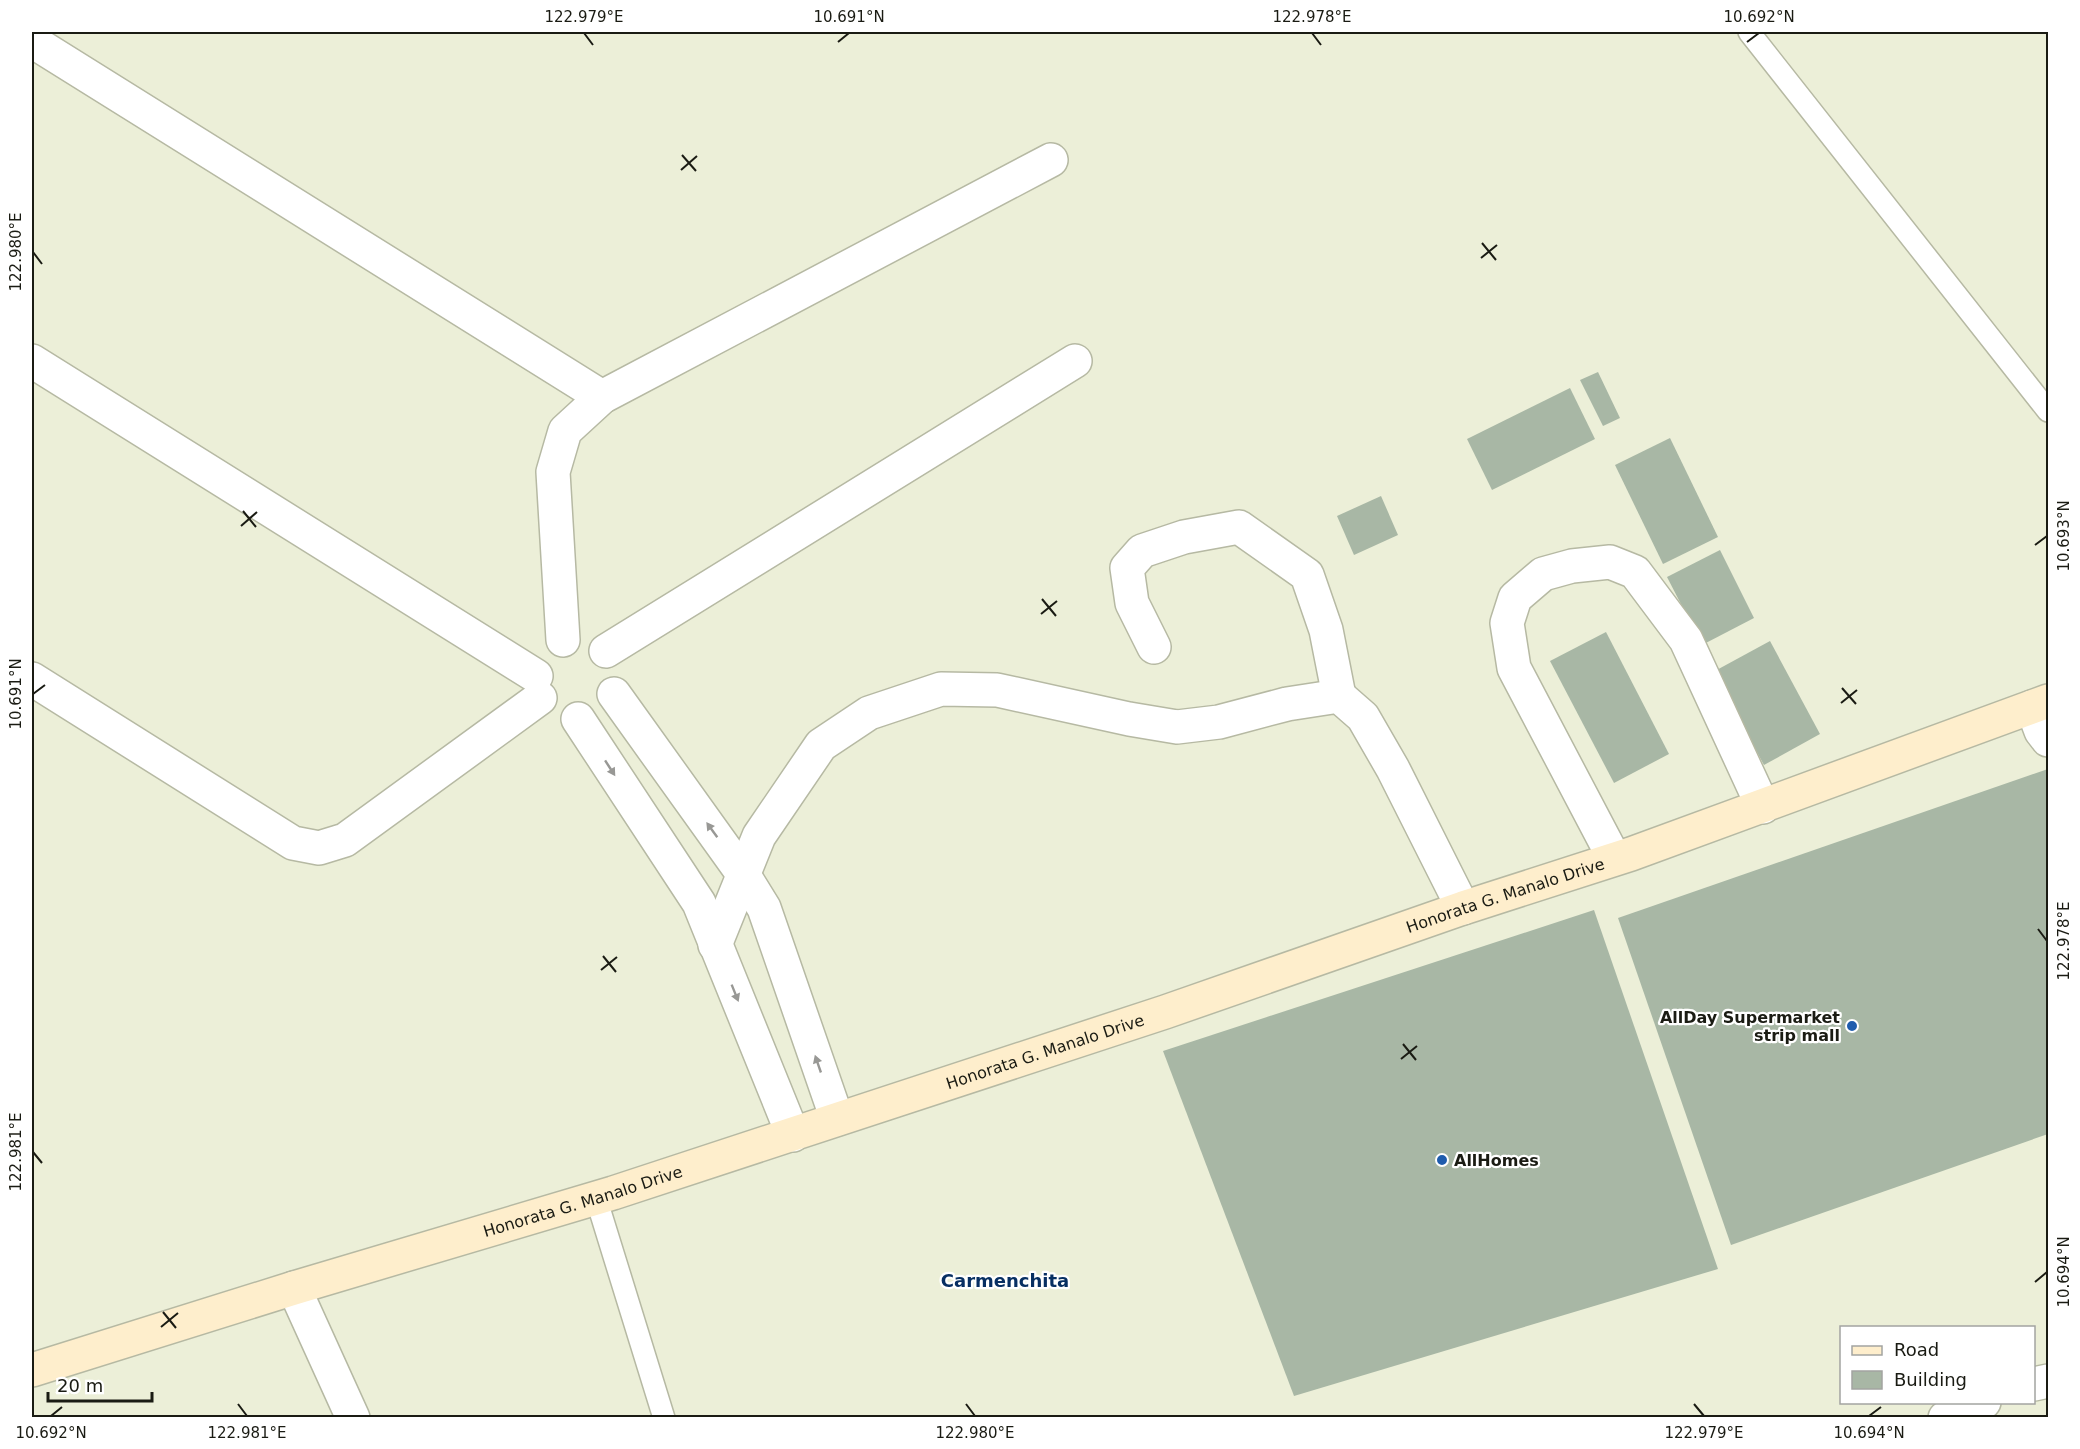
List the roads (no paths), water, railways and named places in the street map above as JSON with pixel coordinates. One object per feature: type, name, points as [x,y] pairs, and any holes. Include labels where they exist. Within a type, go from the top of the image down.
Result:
[{"type":"street","points":[[32,42],[602,397]]},
{"type":"street","points":[[563,640],[553,472],[565,431],[602,397],[1051,160]]},
{"type":"street","points":[[32,361],[538,687],[556,715],[578,719],[600,712],[614,694],[616,671],[606,651],[586,640],[563,640],[544,654],[538,687],[345,840],[319,848],[293,843],[32,679]]},
{"type":"street","points":[[606,651],[1075,362]]},
{"type":"street","points":[[1154,647],[1132,603],[1127,568],[1142,551],[1184,537],[1239,527],[1307,575],[1326,630],[1339,696],[1363,717],[1463,909]]},
{"type":"street","points":[[1614,858],[1514,668],[1507,623],[1515,598],[1543,574],[1572,566],[1610,562],[1635,573],[1686,640],[1763,807]]},
{"type":"street","points":[[715,945],[759,836],[821,746],[869,713],[941,689],[997,690],[1129,719],[1177,727],[1219,722],[1287,704],[1339,696]]},
{"type":"street","points":[[614,694],[743,874],[764,908],[837,1119]]},
{"type":"street","points":[[2040,704],[2041,731],[2049,740]]},
{"type":"street","name":"Honorata G. Manalo Drive","points":[[32,1370],[294,1288],[596,1198],[1165,1012],[1763,807],[2040,704]]},
{"type":"street","points":[[578,719],[699,903],[793,1135]]},
{"type":"street","points":[[294,1288],[353,1418]]},
{"type":"street","points":[[1945,1418],[1979,1404]]},
{"type":"lane","points":[[1749,32],[2049,411]]},
{"type":"lane","points":[[596,1198],[664,1418]]},
{"type":"place","name":"AllDay Supermarket strip mall","points":[[1852,1026]]},
{"type":"place","name":"AllHomes","points":[[1442,1160]]},
{"type":"district","name":"Carmenchita","points":[[1005,1281]]}]
